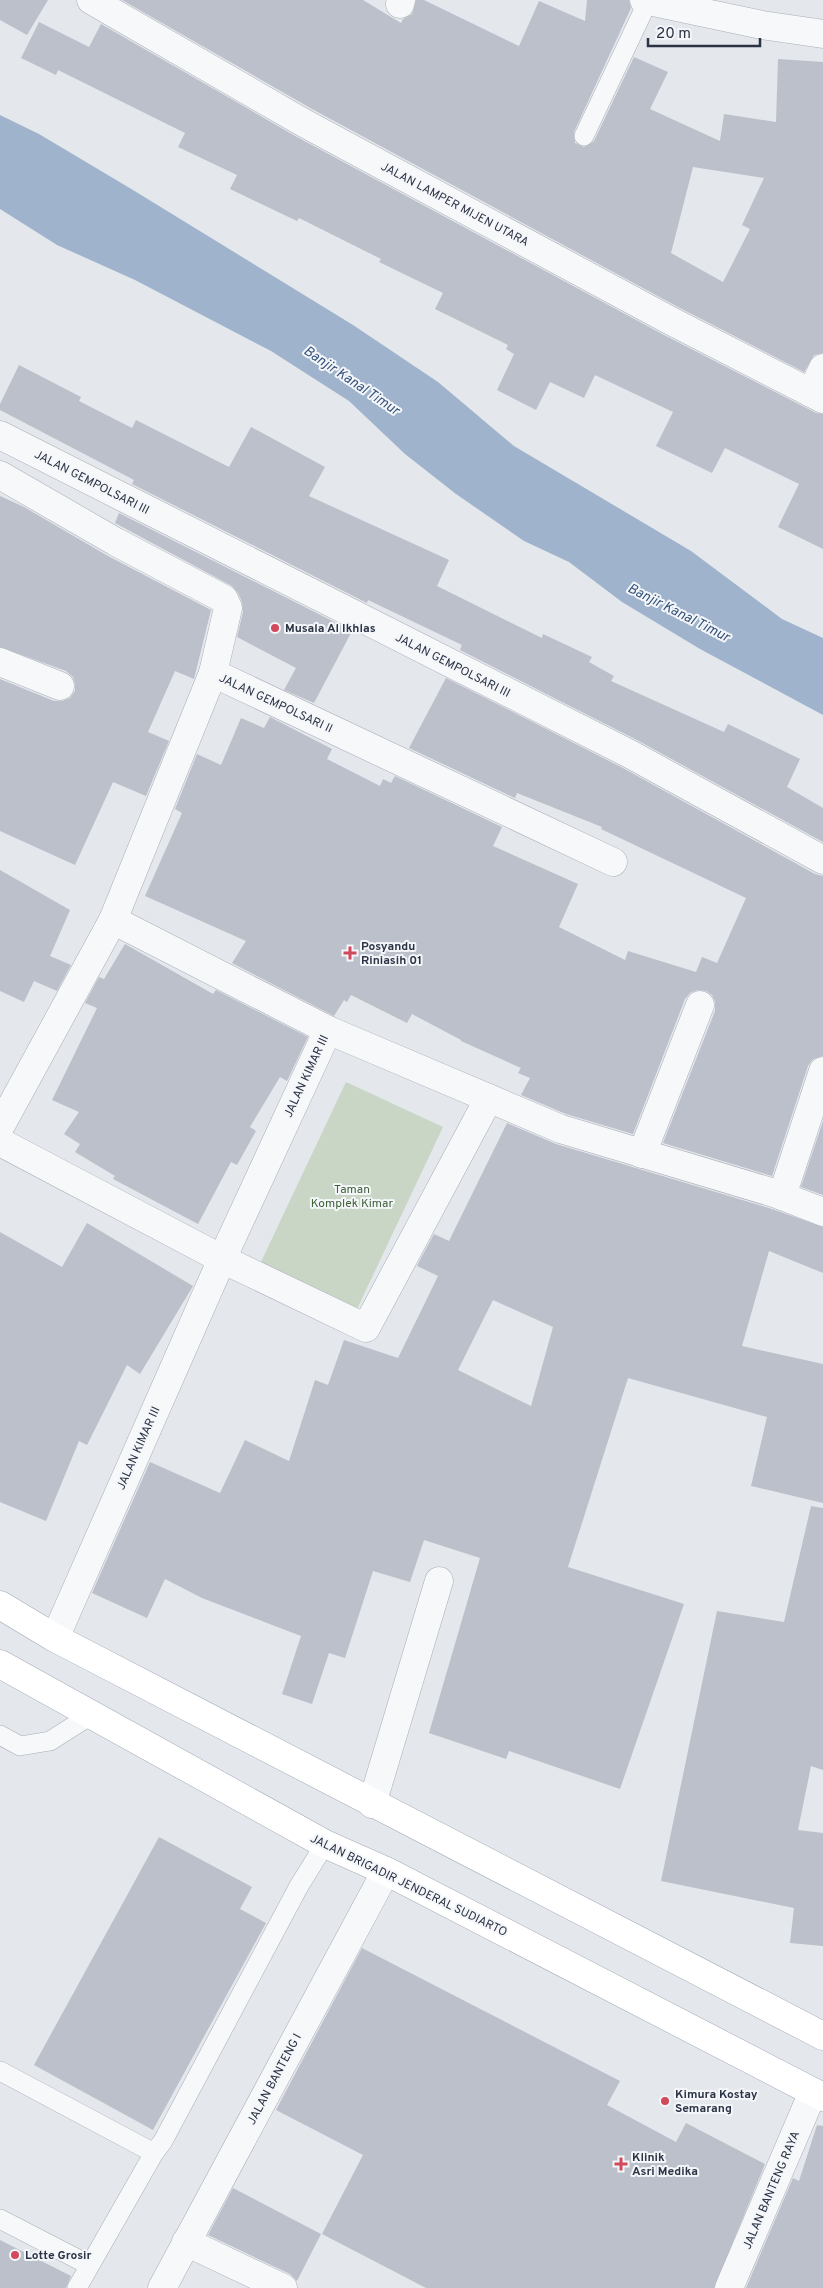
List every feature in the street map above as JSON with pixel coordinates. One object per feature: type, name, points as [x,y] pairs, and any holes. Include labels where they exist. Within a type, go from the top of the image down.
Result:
[{"type":"main road","points":[[0,1605],[55,1638],[372,1804],[823,2036]]},
{"type":"main road","name":"JALAN BRIGADIR JENDERAL SUDIARTO","points":[[0,1664],[325,1844],[386,1871],[818,2094]]},
{"type":"street","name":"JALAN LAMPER MIJEN UTARA","points":[[91,0],[304,123],[671,321],[817,396]]},
{"type":"street","points":[[646,0],[762,25],[823,34]]},
{"type":"street","points":[[817,396],[823,368]]},
{"type":"street","name":"JALAN GEMPOLSARI III","points":[[0,435],[628,753],[823,860]]},
{"type":"street","name":"JALAN GEMPOLSARI II","points":[[0,475],[116,542],[224,600],[227,603],[228,613],[214,673],[612,862]]},
{"type":"street","points":[[0,662],[60,686]]},
{"type":"street","points":[[0,1127],[113,920],[214,673]]},
{"type":"street","points":[[113,920],[328,1030],[561,1129],[778,1195],[823,1212]]},
{"type":"street","points":[[642,1154],[700,1005]]},
{"type":"street","name":"JALAN KIMAR III","points":[[55,1638],[222,1259],[328,1030]]},
{"type":"street","points":[[778,1195],[823,1071]]},
{"type":"street","points":[[0,1142],[222,1259],[366,1328],[489,1098]]},
{"type":"street","points":[[372,1804],[438,1582]]},
{"type":"street","name":"JALAN BANTENG I","points":[[162,2288],[386,1871]]},
{"type":"street","name":"JALAN BANTENG RAYA","points":[[729,2288],[818,2094]]},
{"type":"street","points":[[186,2242],[283,2288]]},
{"type":"lane","points":[[584,136],[646,0]]},
{"type":"lane","points":[[0,1735],[20,1746],[50,1741],[91,1715]]},
{"type":"lane","points":[[77,2288],[154,2153],[163,2141],[299,1886],[325,1844]]},
{"type":"lane","points":[[0,2071],[154,2153]]},
{"type":"lane","points":[[0,2219],[89,2265]]},
{"type":"green space","name":"Taman Komplek Kimar","points":[[346,1082],[443,1127],[357,1309],[260,1264]]},
{"type":"water","name":"Banjir Kanal Timur","points":[[0,115],[39,134],[353,325],[438,382],[514,446],[691,551],[782,619],[823,638],[823,715],[700,649],[622,602],[569,562],[524,541],[456,494],[405,454],[349,401],[271,351],[135,280],[57,245],[0,209]]},
{"type":"building","points":[[0,0],[48,0],[27,35],[0,20]]},
{"type":"building","points":[[122,0],[363,0],[401,23],[403,19],[412,14],[416,0],[424,0],[519,46],[539,1],[585,21],[587,0],[629,0],[631,8],[574,132],[575,143],[584,147],[594,141],[634,57],[668,72],[650,109],[720,141],[724,114],[776,122],[778,59],[823,62],[823,353],[814,355],[804,372],[678,307],[312,109]],"holes":[[[693,167],[764,178],[742,225],[750,229],[723,282],[671,253]]]},
{"type":"building","points":[[39,22],[89,47],[101,24],[297,137],[664,335],[816,413],[823,414],[823,549],[778,527],[799,484],[725,448],[712,473],[656,446],[673,412],[595,375],[584,398],[550,382],[536,410],[497,390],[514,354],[506,349],[508,345],[435,309],[443,293],[379,262],[381,259],[299,218],[297,221],[230,189],[237,175],[178,147],[185,133],[58,70],[56,75],[21,58]]},
{"type":"building","points":[[19,365],[81,397],[79,401],[132,428],[136,420],[229,467],[251,427],[325,467],[309,496],[449,560],[437,586],[542,638],[543,634],[592,657],[589,662],[614,676],[611,681],[724,732],[728,724],[800,759],[787,787],[823,808],[823,842],[635,739],[460,650],[462,645],[368,600],[367,603],[132,484],[134,480],[0,410],[0,404]]},
{"type":"building","points":[[0,496],[24,507],[108,556],[211,610],[194,679],[175,671],[148,732],[169,741],[146,796],[113,782],[75,865],[0,831],[0,679],[54,701],[70,698],[75,691],[75,684],[73,677],[66,671],[0,647]]},
{"type":"building","points":[[119,513],[352,631],[314,703],[284,690],[296,668],[237,637],[243,612],[242,602],[232,586],[115,523]]},
{"type":"building","points":[[446,678],[621,767],[815,874],[823,876],[823,1056],[813,1059],[808,1066],[772,1176],[663,1143],[715,1011],[715,1002],[712,995],[706,991],[697,990],[690,993],[685,999],[633,1134],[566,1114],[521,1095],[530,1078],[518,1073],[521,1068],[461,1041],[412,1014],[407,1023],[351,995],[347,1002],[344,1000],[334,1016],[232,963],[246,941],[145,896],[182,813],[175,809],[197,754],[221,765],[241,718],[264,728],[270,717],[332,749],[327,759],[380,786],[383,779],[391,783],[395,776],[502,827],[493,846],[578,884],[559,927],[625,960],[628,951],[696,972],[702,957],[717,963],[746,898],[601,829],[602,827],[517,793],[515,798],[409,748]]},
{"type":"building","points":[[0,870],[70,910],[50,956],[71,965],[57,991],[34,981],[24,1002],[0,991]]},
{"type":"building","points":[[125,944],[213,994],[216,990],[308,1037],[287,1081],[280,1077],[250,1127],[256,1131],[237,1165],[231,1162],[198,1224],[113,1179],[115,1176],[75,1152],[80,1144],[64,1134],[79,1112],[52,1100],[97,1008],[85,1003],[99,977],[104,979]]},
{"type":"building","points":[[823,1121],[823,1195],[801,1187]]},
{"type":"building","points":[[507,1123],[556,1144],[769,1208],[823,1227],[823,1273],[769,1251],[742,1346],[823,1364],[823,1503],[751,1486],[767,1417],[628,1378],[568,1567],[684,1604],[620,1789],[509,1751],[506,1759],[429,1733],[480,1558],[424,1540],[410,1582],[373,1571],[345,1658],[329,1653],[312,1704],[282,1694],[301,1636],[202,1598],[165,1579],[147,1618],[92,1593],[150,1462],[220,1493],[245,1440],[289,1461],[315,1380],[328,1385],[344,1340],[398,1358],[438,1276],[417,1266],[434,1234],[449,1241]],"holes":[[[493,1300],[553,1327],[531,1406],[458,1370]]]},
{"type":"building","points":[[87,1223],[193,1286],[140,1374],[127,1365],[87,1445],[79,1441],[46,1521],[0,1502],[0,1232],[62,1267]]},
{"type":"building","points":[[811,1506],[823,1508],[823,1770],[811,1766],[798,1830],[823,1833],[823,1946],[790,1943],[794,1908],[661,1881],[717,1611],[784,1622]]},
{"type":"building","points":[[159,1837],[252,1887],[240,1909],[266,1923],[153,2130],[34,2065]]},
{"type":"building","points":[[362,1948],[620,2081],[607,2105],[676,2142],[686,2123],[765,2164],[714,2288],[426,2288],[322,2234],[363,2155],[276,2110]]},
{"type":"building","points":[[817,2125],[823,2126],[823,2288],[746,2288],[793,2178],[799,2181]]},
{"type":"building","points":[[233,2188],[321,2234],[297,2281],[290,2274],[208,2235]]},
{"type":"building","name":"Lotte Grosir","points":[[0,2240],[71,2276],[66,2288],[0,2288]]},
{"type":"place","name":"Musala Al Ikhlas","points":[[275,628]]},
{"type":"place","name":"Posyandu Riniasih 01","points":[[350,953]]},
{"type":"place","name":"Kimura Kostay Semarang","points":[[665,2101]]},
{"type":"place","name":"Klinik Asri Medika","points":[[621,2164]]},
{"type":"place","name":"Lotte Grosir","points":[[15,2255]]}]
